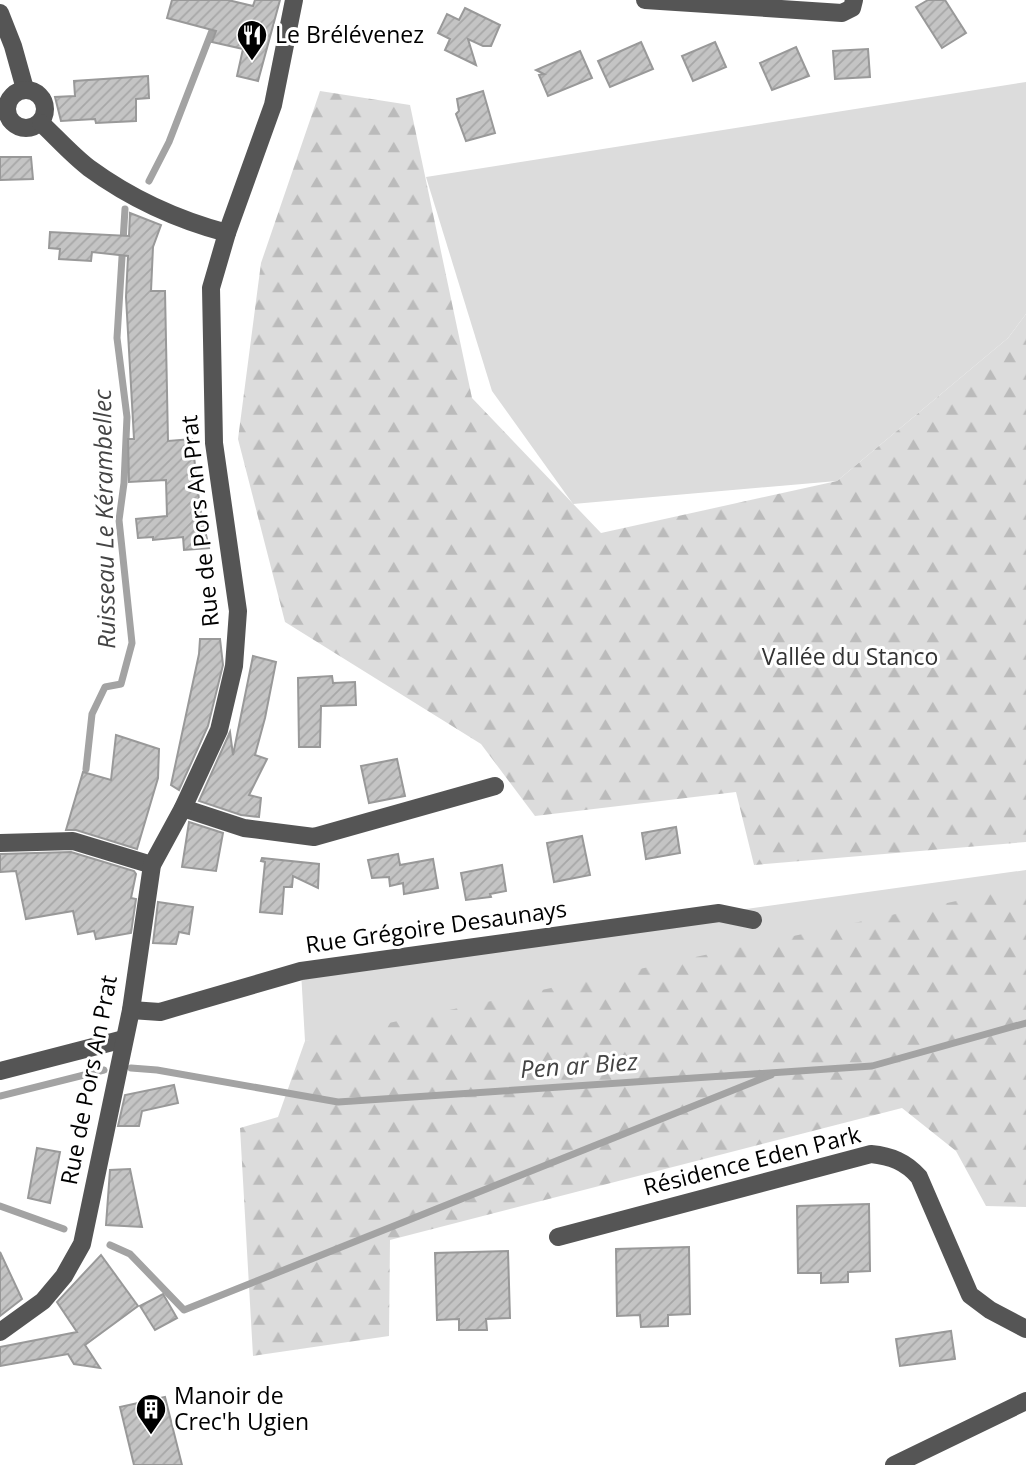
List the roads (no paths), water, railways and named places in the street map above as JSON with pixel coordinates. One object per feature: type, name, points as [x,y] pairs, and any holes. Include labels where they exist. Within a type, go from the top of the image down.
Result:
[{"type":"street","name":"Rue de Pors An Prat","points":[[0,1332],[43,1301],[64,1276],[82,1244],[131,1010],[152,864],[183,808],[219,730],[234,666],[238,611],[214,443],[211,288],[227,233],[273,105],[294,0]]},
{"type":"street","points":[[645,0],[734,3],[842,13],[852,8],[854,0]]},
{"type":"street","points":[[0,13],[25,89]]},
{"type":"street","points":[[25,89],[37,92],[44,101],[46,113],[41,123],[29,129],[15,126],[4,116],[7,103],[14,93],[25,89]]},
{"type":"street","points":[[41,123],[88,167],[147,204],[227,233]]},
{"type":"street","points":[[183,808],[244,828],[314,837],[495,786]]},
{"type":"street","points":[[0,843],[73,841],[152,864]]},
{"type":"street","name":"Rue Grégoire Desaunays","points":[[131,1010],[160,1012],[301,971],[719,912],[753,920]]},
{"type":"street","points":[[0,1071],[124,1039]]},
{"type":"street","name":"Résidence Eden Park","points":[[558,1237],[871,1154],[885,1155],[910,1167],[919,1177],[970,1295],[1026,1329]]},
{"type":"street","points":[[894,1465],[1026,1401]]},
{"type":"waterway","name":"Ruisseau Le Kérambellec","points":[[149,181],[169,142],[215,23]]},
{"type":"waterway","name":"Ruisseau Le Kérambellec","points":[[86,769],[92,714],[105,687],[121,684],[132,643],[119,520],[124,483],[127,417],[117,338],[125,209]]},
{"type":"waterway","name":"Pen ar Biez","points":[[131,1068],[157,1070],[338,1102],[872,1066],[1026,1023]]},
{"type":"waterway","name":"Pen ar Biez","points":[[0,1096],[104,1070]]},
{"type":"waterway","points":[[110,1245],[130,1254],[184,1310],[771,1075]]},
{"type":"waterway","points":[[0,1206],[64,1229]]},
{"type":"place","name":"Le Brélévenez","points":[[252,62]]},
{"type":"place","name":"Manoir de Crec'h Ugien","points":[[151,1436]]},
{"type":"park label","name":"Vallée du Stanco","points":[[850,657]]}]
